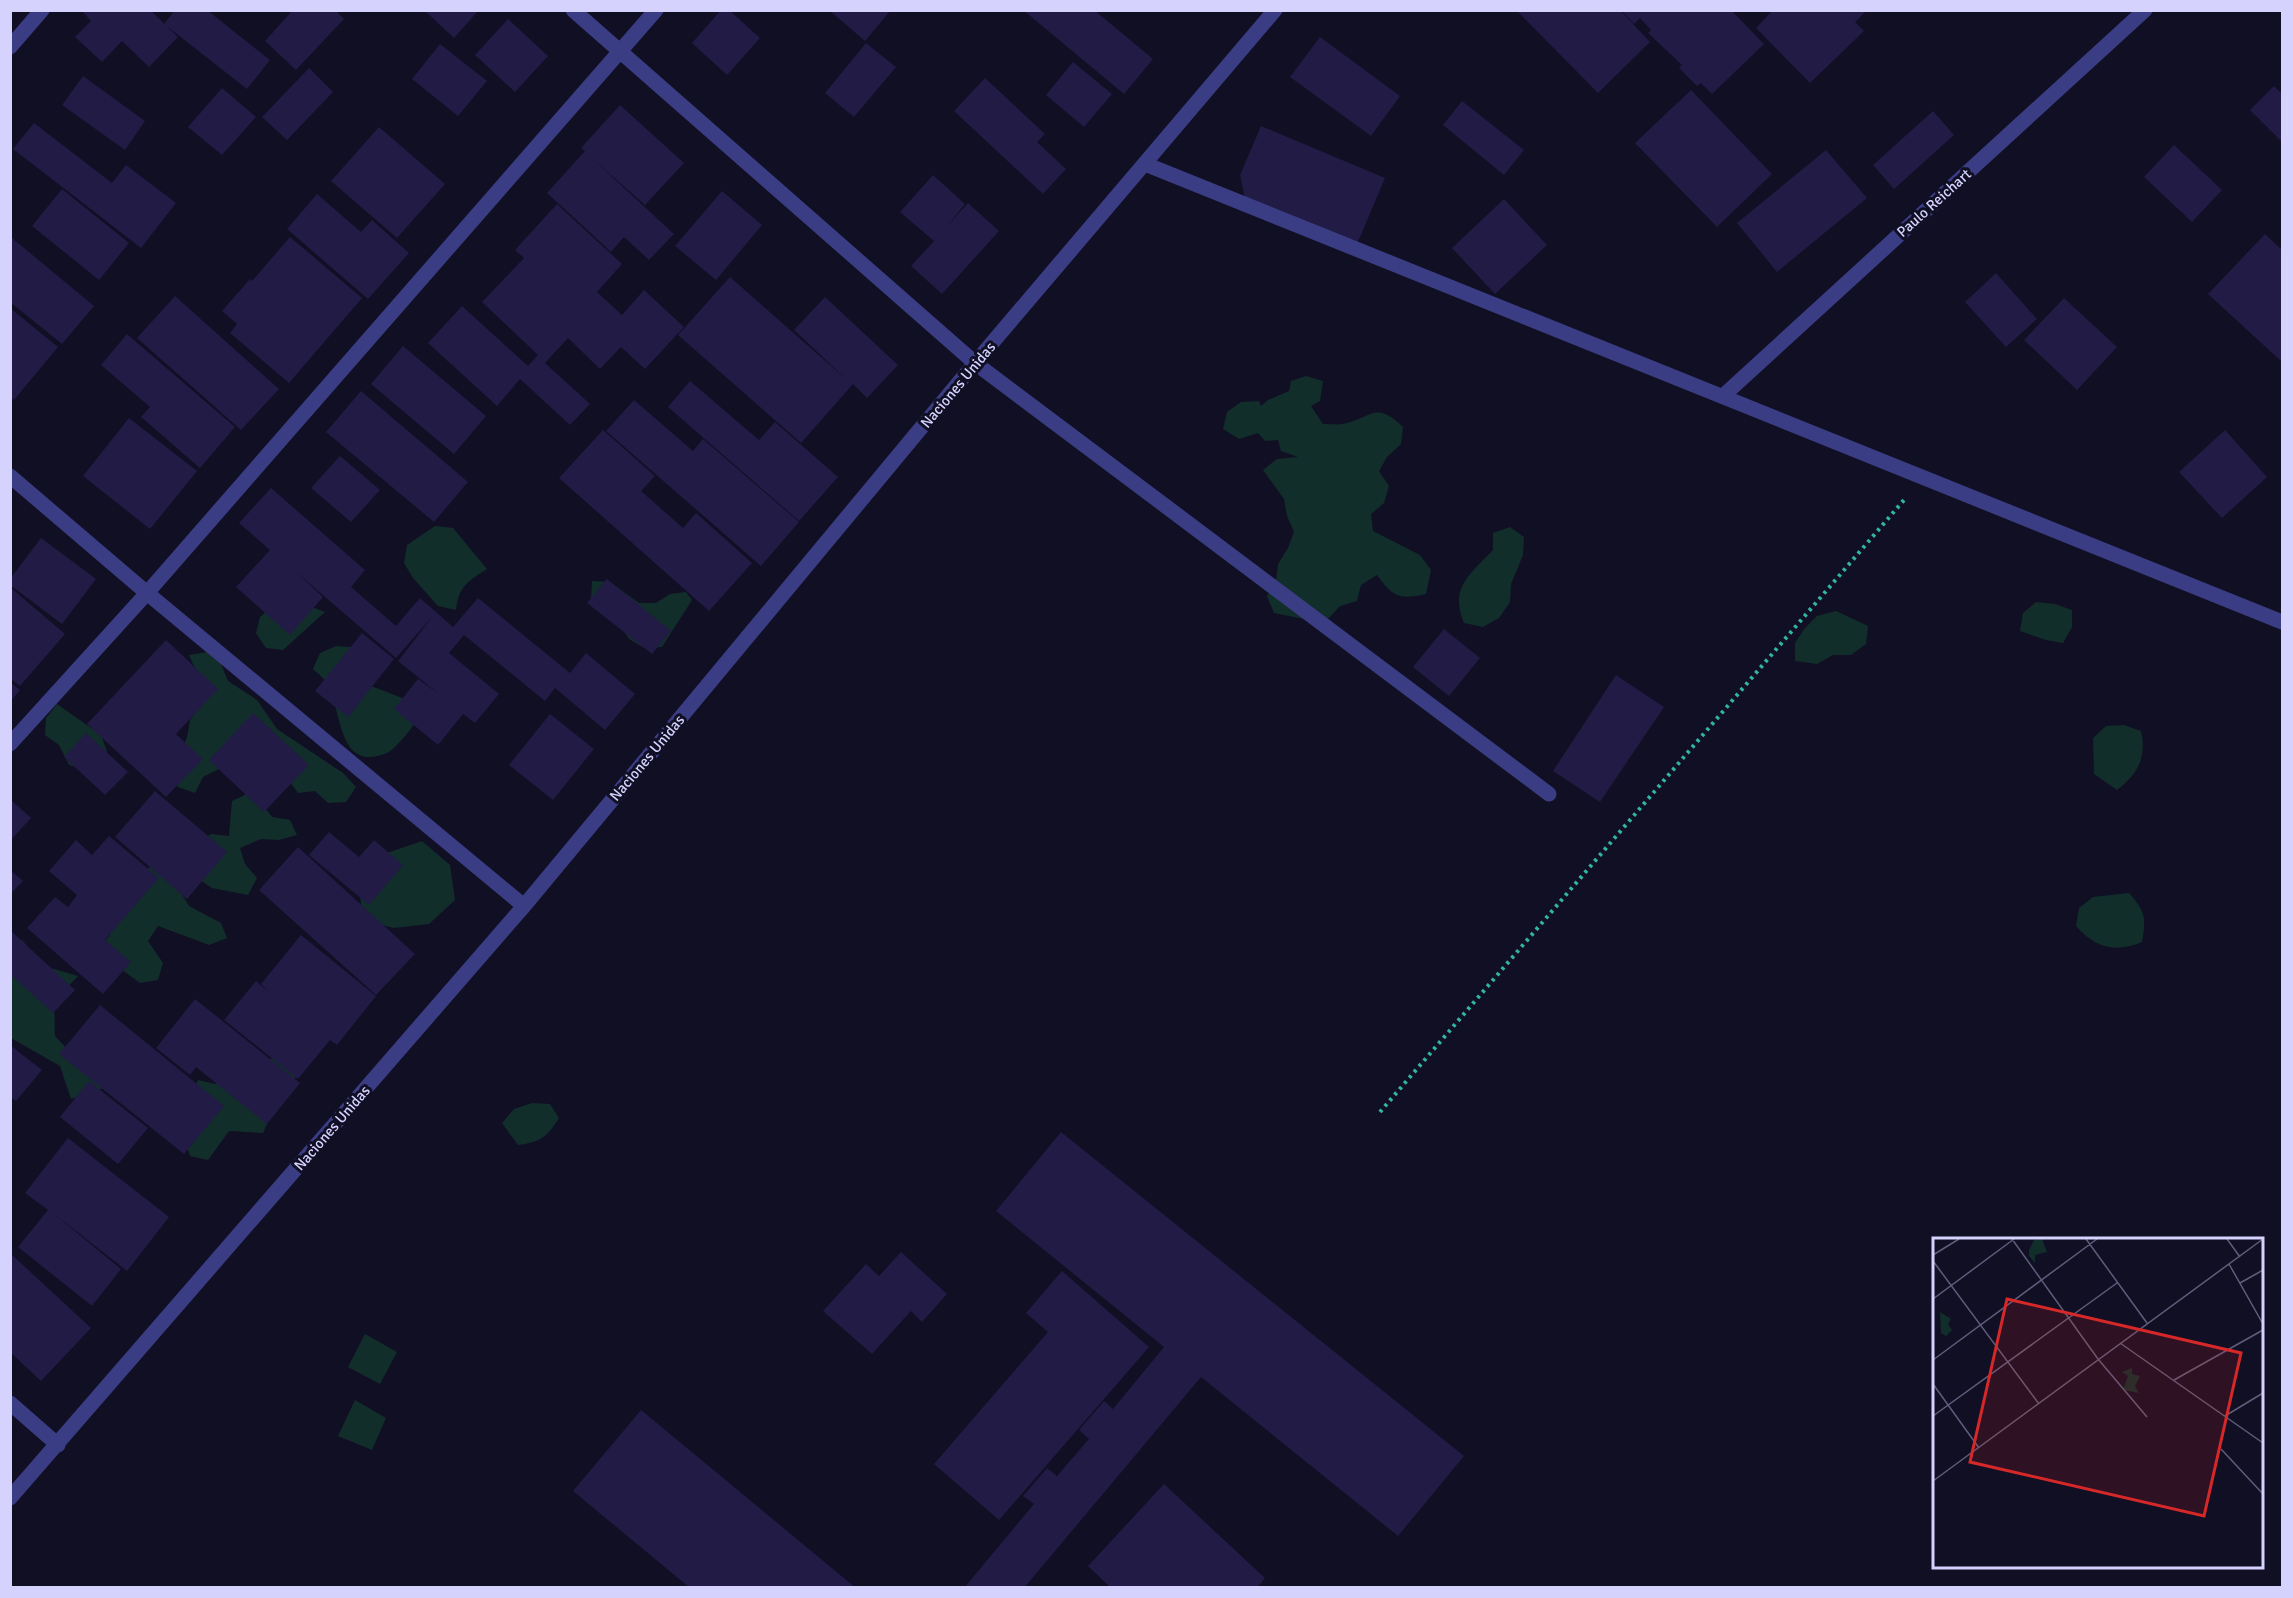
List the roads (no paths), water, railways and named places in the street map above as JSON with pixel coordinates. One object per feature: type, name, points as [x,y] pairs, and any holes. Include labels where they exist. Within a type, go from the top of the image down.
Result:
[{"type":"street","points":[[10,47],[42,10]]},
{"type":"street","points":[[573,10],[975,363],[1549,794]]},
{"type":"street","points":[[10,744],[147,593],[621,53],[656,10]]},
{"type":"street","name":"Naciones Unidas","points":[[10,1498],[524,906],[975,363],[1275,10]]},
{"type":"street","name":"Paulo Reichart","points":[[1723,396],[2145,10]]},
{"type":"street","points":[[1145,164],[2281,619]]},
{"type":"street","points":[[10,476],[147,593],[524,906]]},
{"type":"street","points":[[10,1404],[58,1445]]}]
